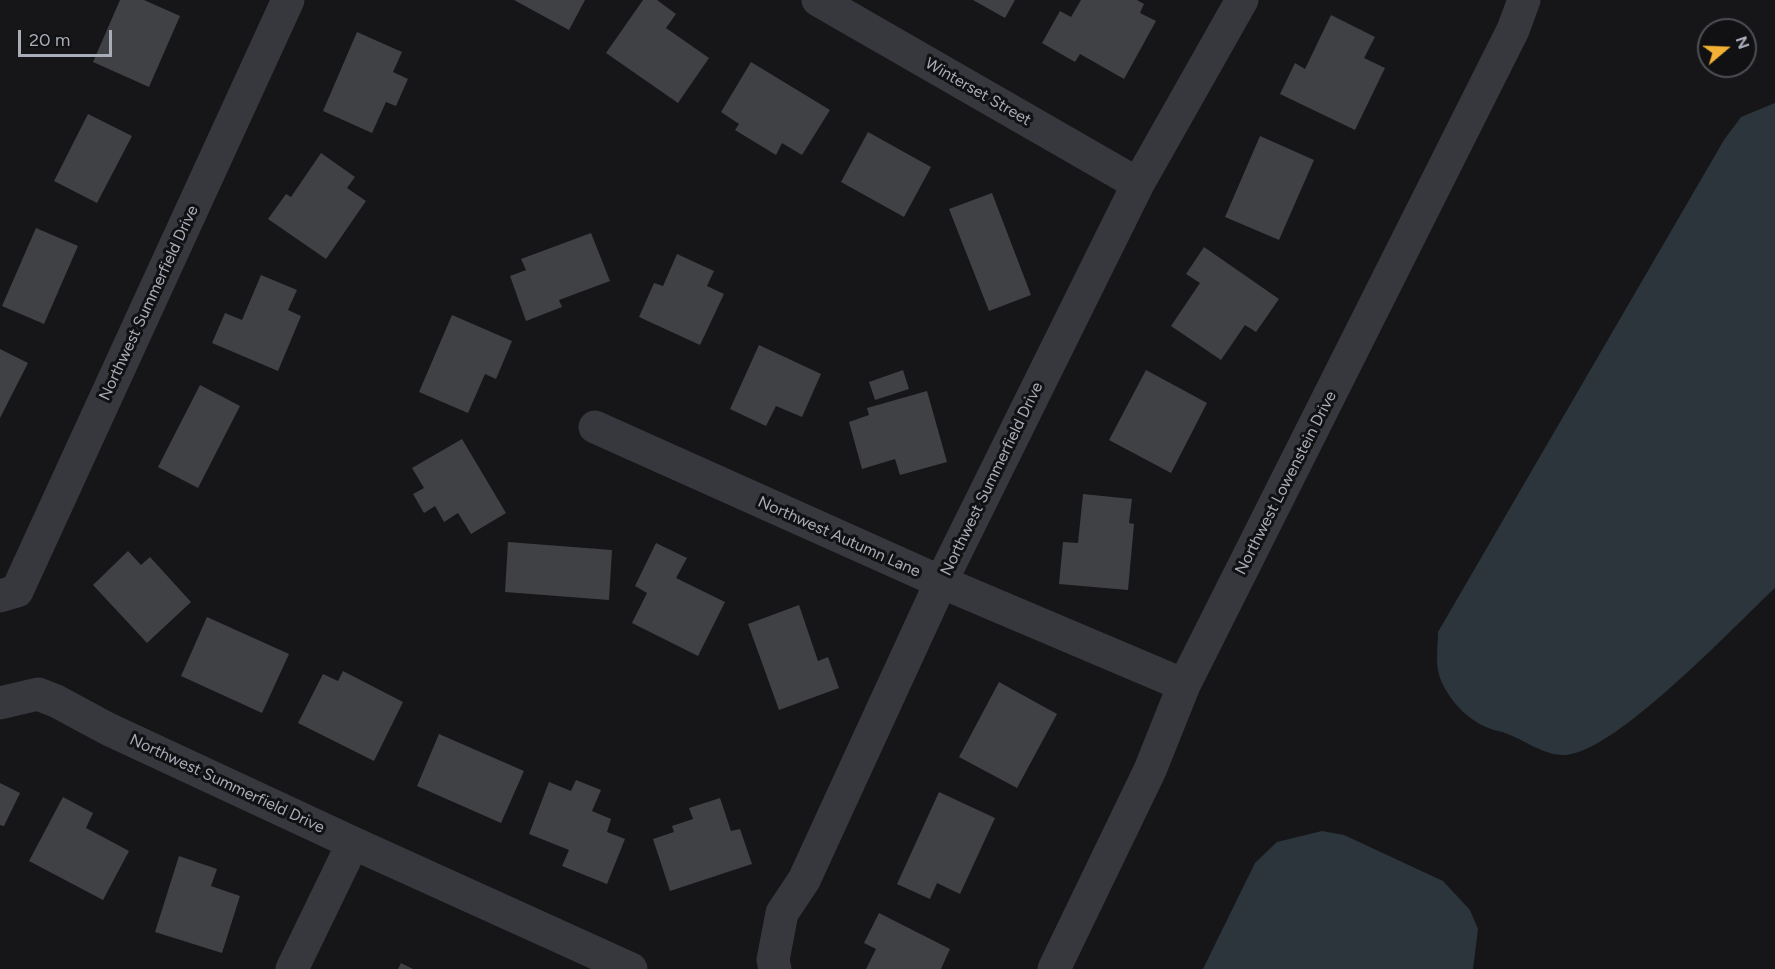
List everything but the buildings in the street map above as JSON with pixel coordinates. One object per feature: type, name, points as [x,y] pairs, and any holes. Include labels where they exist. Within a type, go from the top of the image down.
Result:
[{"type":"street","name":"Northwest Summerfield Drive","points":[[0,596],[17,591],[288,0]]},
{"type":"street","name":"Winterset Street","points":[[818,0],[1137,184]]},
{"type":"street","name":"Northwest Summerfield Drive","points":[[775,969],[773,960],[782,913],[804,880],[941,582],[1137,184],[1242,0]]},
{"type":"street","name":"Northwest Lowenstein Drive","points":[[1054,969],[1150,770],[1184,685],[1513,30],[1524,0]]},
{"type":"street","name":"Northwest Autumn Lane","points":[[595,427],[941,582],[1184,685]]},
{"type":"street","name":"Northwest Summerfield Drive","points":[[0,703],[38,694],[353,843],[631,969]]},
{"type":"street","points":[[292,969],[353,843]]},
{"type":"shaded area","points":[[1775,103],[1775,588],[1641,713],[1584,750],[1562,755],[1545,752],[1506,733],[1479,724],[1463,712],[1444,687],[1438,673],[1438,632],[1724,140],[1741,117]]},
{"type":"shaded area","points":[[1322,831],[1344,835],[1443,881],[1470,910],[1478,929],[1473,969],[1203,969],[1255,863],[1277,842]]}]
